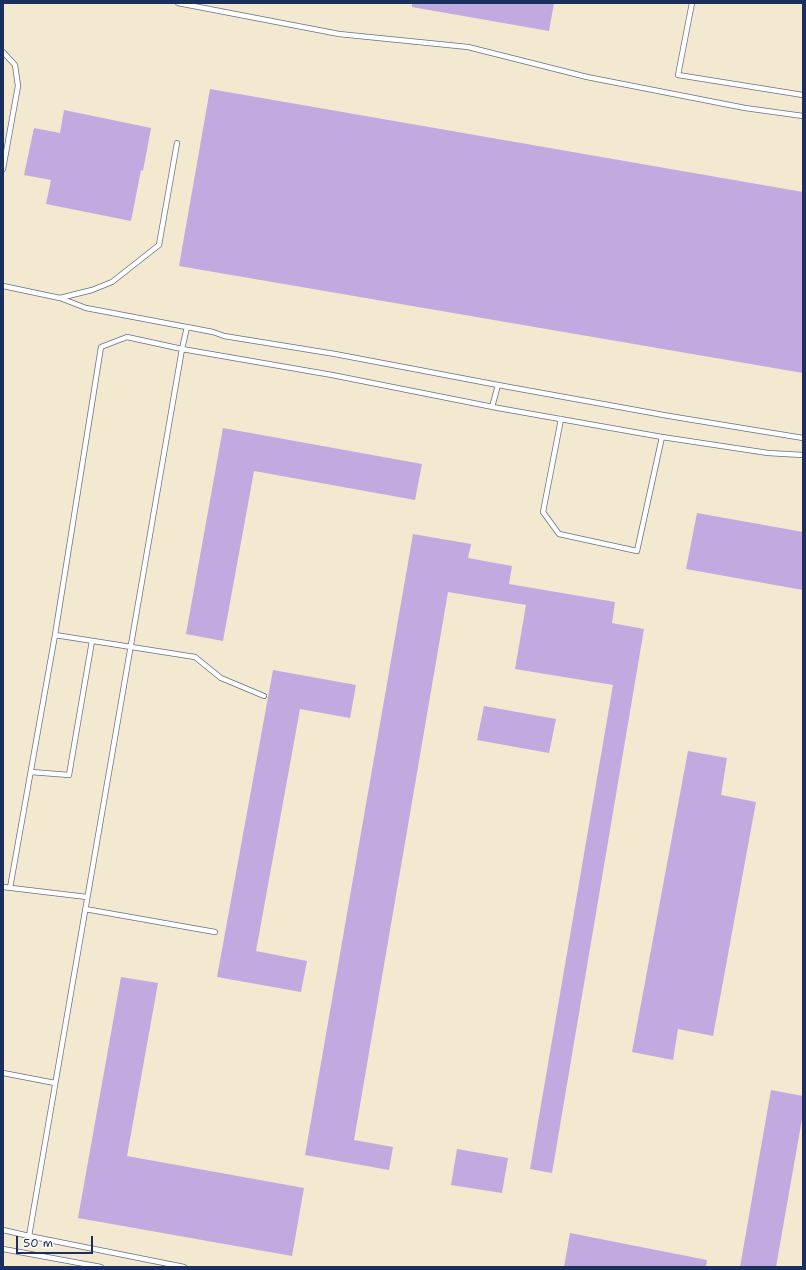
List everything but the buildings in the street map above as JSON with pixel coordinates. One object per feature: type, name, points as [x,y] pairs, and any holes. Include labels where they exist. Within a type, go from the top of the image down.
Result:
[{"type":"lane","points":[[178,3],[339,34],[468,47],[587,77],[745,108],[803,116]]},
{"type":"lane","points":[[692,3],[678,75],[803,95]]},
{"type":"lane","points":[[3,52],[15,65],[18,86],[3,169]]},
{"type":"lane","points":[[60,298],[92,290],[112,282],[159,245],[177,143]]},
{"type":"lane","points":[[3,286],[60,298],[86,308],[213,332],[224,336],[335,354],[669,416],[803,438]]},
{"type":"lane","points":[[29,1236],[130,647],[187,327]]},
{"type":"lane","points":[[10,888],[55,635],[101,347],[127,337],[182,349],[332,375],[492,407],[768,453],[803,455]]},
{"type":"lane","points":[[492,407],[498,385]]},
{"type":"lane","points":[[561,419],[543,512],[559,534],[637,551],[662,436]]},
{"type":"lane","points":[[55,635],[195,657],[221,678],[264,696]]},
{"type":"lane","points":[[31,772],[70,775],[92,641]]},
{"type":"lane","points":[[3,887],[87,897]]},
{"type":"lane","points":[[85,909],[214,932]]},
{"type":"lane","points":[[3,1073],[55,1084]]},
{"type":"lane","points":[[3,1230],[184,1267]]},
{"type":"lane","points":[[3,1249],[101,1267]]}]
